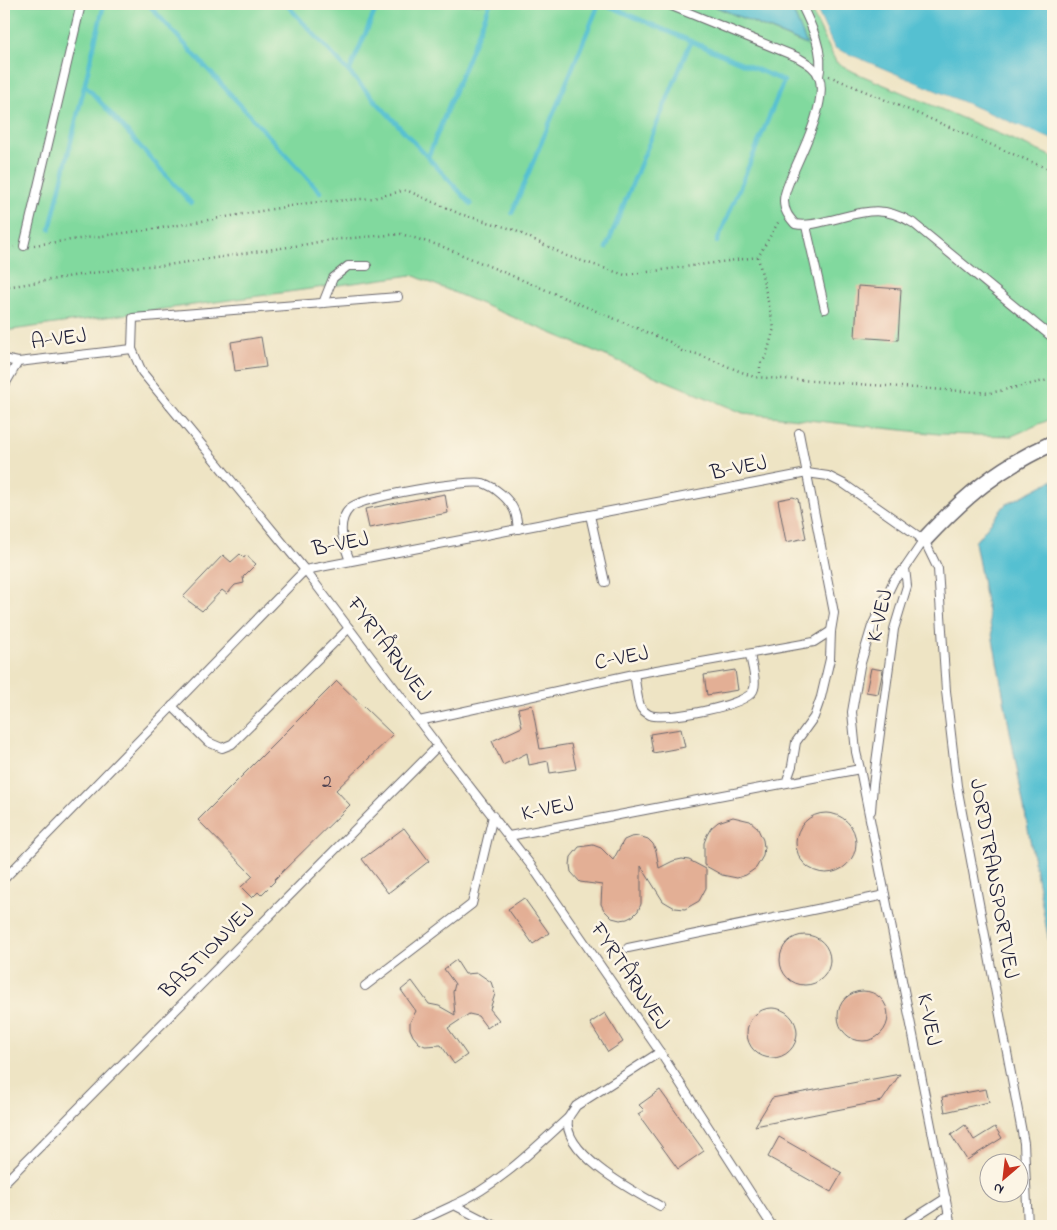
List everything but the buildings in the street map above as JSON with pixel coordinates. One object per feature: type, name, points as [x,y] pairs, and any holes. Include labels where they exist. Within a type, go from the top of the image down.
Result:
[{"type":"street","points":[[924,540],[952,509],[987,480],[1026,456],[1053,443]]},
{"type":"lane","points":[[24,246],[81,4]]},
{"type":"lane","points":[[667,4],[797,57],[812,67],[819,76]]},
{"type":"lane","points":[[801,4],[817,44],[821,68],[819,76],[822,93],[813,123],[788,185],[784,200],[785,212],[795,224],[806,226],[864,212],[883,211],[899,215],[913,223],[1053,338]]},
{"type":"lane","points":[[806,226],[825,309]]},
{"type":"lane","points":[[324,303],[333,278],[348,266],[367,266]]},
{"type":"lane","name":"FYRTÅRNVEJ","points":[[398,297],[133,318],[132,348],[142,372],[305,570],[438,746],[534,868],[660,1052],[772,1226]]},
{"type":"lane","name":"A-VEJ","points":[[4,386],[18,362],[132,348]]},
{"type":"lane","points":[[4,359],[18,362]]},
{"type":"lane","name":"K-VEJ","points":[[786,783],[792,766],[796,742],[814,717],[818,708],[830,659],[830,631],[834,613],[799,433]]},
{"type":"lane","points":[[807,473],[828,476],[836,480],[924,540]]},
{"type":"lane","name":"B-VEJ","points":[[4,879],[305,570],[807,473]]},
{"type":"lane","points":[[350,562],[341,534],[342,525],[350,507],[361,502],[424,488],[469,482],[483,483],[501,494],[512,507],[515,512],[518,529]]},
{"type":"lane","points":[[590,515],[605,582]]},
{"type":"lane","name":"K-VEJ","points":[[924,540],[905,568],[894,580],[872,626],[860,666],[852,712],[856,752],[951,1226]]},
{"type":"lane","name":"JORDTRANSPORTVEJ","points":[[924,540],[938,569],[946,691],[957,786],[1024,1143],[1028,1226]]},
{"type":"lane","name":"K-VEJ","points":[[870,822],[873,785],[894,629],[907,586],[905,568]]},
{"type":"lane","points":[[172,706],[208,742],[222,748],[232,744],[349,628]]},
{"type":"lane","name":"C-VEJ","points":[[419,721],[634,674],[814,642],[830,631]]},
{"type":"lane","points":[[634,674],[641,708],[651,715],[671,716],[709,710],[731,705],[742,700],[754,690],[750,654]]},
{"type":"lane","name":"BASTIONVEJ","points":[[4,1183],[438,746]]},
{"type":"lane","name":"K-VEJ","points":[[509,836],[860,769]]},
{"type":"lane","points":[[365,986],[472,904],[493,816]]},
{"type":"lane","points":[[628,948],[885,895]]},
{"type":"lane","points":[[409,1226],[473,1197],[511,1168],[568,1118],[576,1106],[660,1052]]},
{"type":"lane","points":[[568,1118],[570,1135],[579,1150],[631,1190],[660,1206]]},
{"type":"lane","points":[[902,1226],[946,1198]]},
{"type":"lane","points":[[454,1205],[495,1226]]},
{"type":"lane","points":[[934,1226],[949,1214]]},
{"type":"path","points":[[819,76],[824,74],[1053,170]]},
{"type":"path","points":[[4,248],[161,228],[308,203],[374,198],[406,190],[460,214],[512,229],[567,256],[626,275],[758,257]]},
{"type":"path","points":[[760,377],[760,364],[766,357],[774,328],[758,257],[785,212]]},
{"type":"path","points":[[4,286],[32,284],[62,277],[146,265],[161,266],[328,240],[401,234],[441,246],[670,342],[682,351],[697,354],[754,377],[990,393],[1053,379]]},
{"type":"green space","points":[[4,4],[709,4],[806,45],[791,6],[787,4],[808,4],[836,62],[854,72],[1053,157],[1053,418],[1012,436],[939,434],[743,413],[412,275],[4,331]]},
{"type":"water","points":[[709,4],[787,4],[791,6],[807,45]]},
{"type":"water","points":[[814,4],[1053,4],[1053,140],[834,48]]},
{"type":"water","points":[[1053,480],[1053,964],[975,542],[1005,505]]},
{"type":"pier","points":[[812,4],[814,4],[834,48],[1053,140],[1053,143],[832,50]]},
{"type":"waterway","points":[[50,229],[104,4]]},
{"type":"waterway","points":[[148,4],[320,192]]},
{"type":"waterway","points":[[286,4],[471,204]]},
{"type":"waterway","points":[[349,72],[378,4]]},
{"type":"waterway","points":[[428,157],[490,4]]},
{"type":"waterway","points":[[512,213],[599,4]]},
{"type":"waterway","points":[[604,4],[784,81],[717,242]]},
{"type":"waterway","points":[[606,248],[691,41]]},
{"type":"waterway","points":[[85,85],[191,203]]}]
